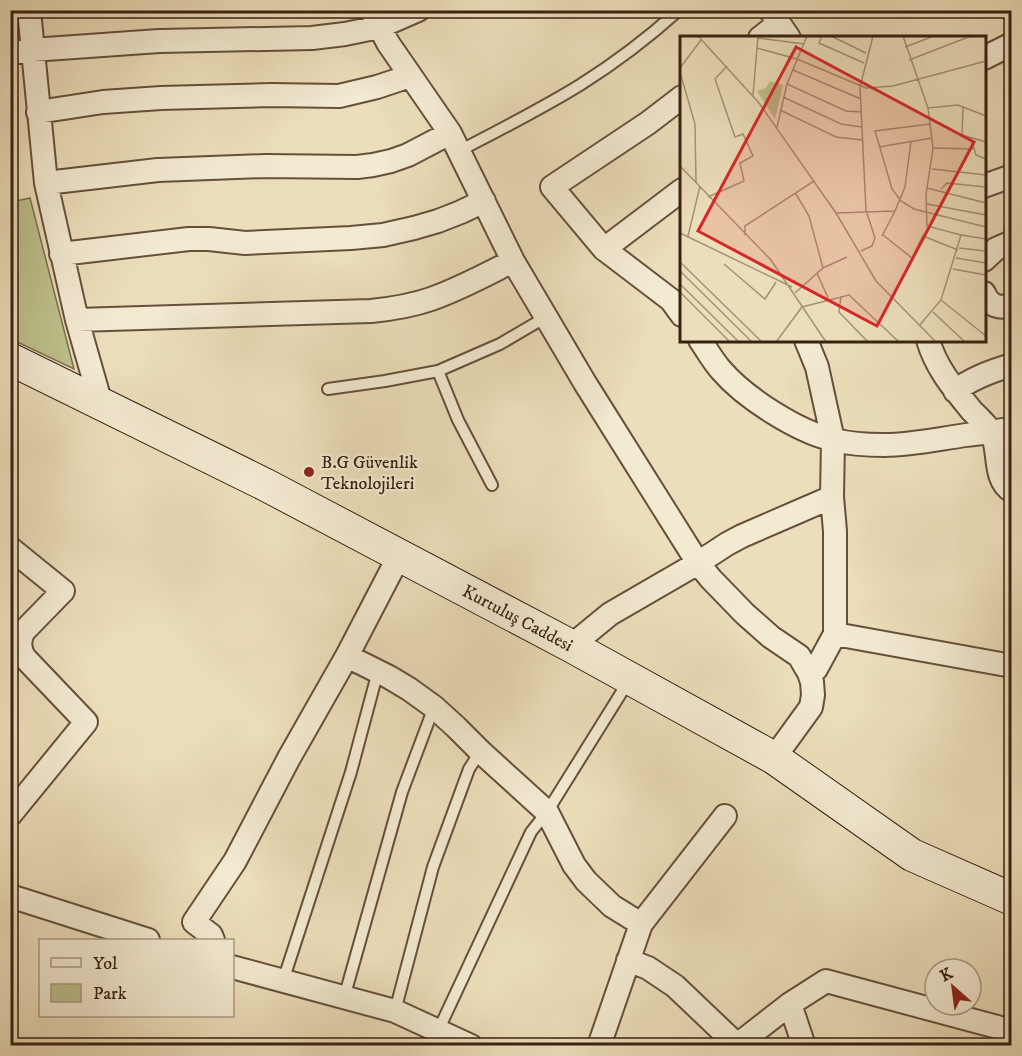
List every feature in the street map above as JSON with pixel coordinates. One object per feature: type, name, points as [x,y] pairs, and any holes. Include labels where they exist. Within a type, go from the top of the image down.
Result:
[{"type":"main road","name":"Kurtuluş Caddesi","points":[[10,359],[264,484],[571,646],[774,758],[912,855],[1011,899]]},
{"type":"street","points":[[28,10],[21,51],[38,112],[46,183],[61,254],[101,404]]},
{"type":"street","points":[[21,51],[159,41],[312,38],[345,34],[375,19],[418,10]]},
{"type":"street","points":[[375,19],[454,142],[513,261],[585,383],[698,563],[745,614],[771,637],[799,656],[809,673],[813,695],[811,707],[774,758]]},
{"type":"street","points":[[763,36],[779,24]]},
{"type":"street","points":[[986,57],[1011,44]]},
{"type":"street","points":[[38,112],[103,102],[161,98],[260,95],[339,96],[410,76]]},
{"type":"street","points":[[680,98],[648,123],[552,187],[604,249],[671,300],[680,314]]},
{"type":"street","points":[[46,183],[158,170],[265,166],[357,167],[391,161],[454,142]]},
{"type":"street","points":[[986,185],[1011,176]]},
{"type":"street","points":[[604,249],[680,191]]},
{"type":"street","points":[[61,254],[189,239],[209,238],[245,243],[383,235],[438,221],[484,201]]},
{"type":"street","points":[[986,258],[996,249],[1011,242]]},
{"type":"street","points":[[77,320],[390,309],[433,299],[513,261]]},
{"type":"street","points":[[986,297],[995,306],[1002,308],[1011,305]]},
{"type":"street","points":[[701,342],[721,370],[742,390],[787,420],[833,440],[866,445],[909,444],[1002,430]]},
{"type":"street","points":[[807,342],[817,367],[833,440],[832,497],[836,531],[835,634],[816,669],[809,673]]},
{"type":"street","points":[[929,342],[941,371],[955,391],[1002,430],[1003,483],[1011,491]]},
{"type":"street","points":[[955,391],[983,374],[1011,365]]},
{"type":"street","points":[[571,646],[609,614],[727,544],[832,497]]},
{"type":"street","points":[[10,548],[63,591],[24,631],[21,637],[21,651],[24,657],[86,722],[10,815]]},
{"type":"street","points":[[213,939],[194,921],[235,861],[399,556]]},
{"type":"street","points":[[835,634],[1011,666]]},
{"type":"street","points":[[347,656],[409,689],[456,727],[547,812],[574,865],[586,881],[612,906],[641,924]]},
{"type":"street","points":[[599,1046],[641,924],[725,816]]},
{"type":"street","points":[[10,896],[145,939]]},
{"type":"street","points":[[628,960],[648,968],[675,986],[737,1045],[790,1004],[826,981],[1011,1031]]},
{"type":"street","points":[[234,968],[394,1011],[471,1046]]},
{"type":"street","points":[[790,1004],[804,1046]]},
{"type":"lane","points":[[454,142],[542,108],[581,85],[618,59],[679,10]]},
{"type":"lane","points":[[328,389],[438,371],[500,344],[546,317]]},
{"type":"lane","points":[[438,371],[458,420],[492,485]]},
{"type":"lane","points":[[283,981],[351,772],[378,671]]},
{"type":"lane","points":[[438,1031],[531,832],[547,812],[630,679]]},
{"type":"lane","points":[[344,998],[402,792],[434,707]]},
{"type":"lane","points":[[394,1011],[433,867],[469,769],[482,753]]},
{"type":"green space","points":[[30,198],[74,369],[11,339],[11,202]]},
{"type":"place","name":"B.G Güvenlik Teknolojileri","points":[[309,472]]}]
